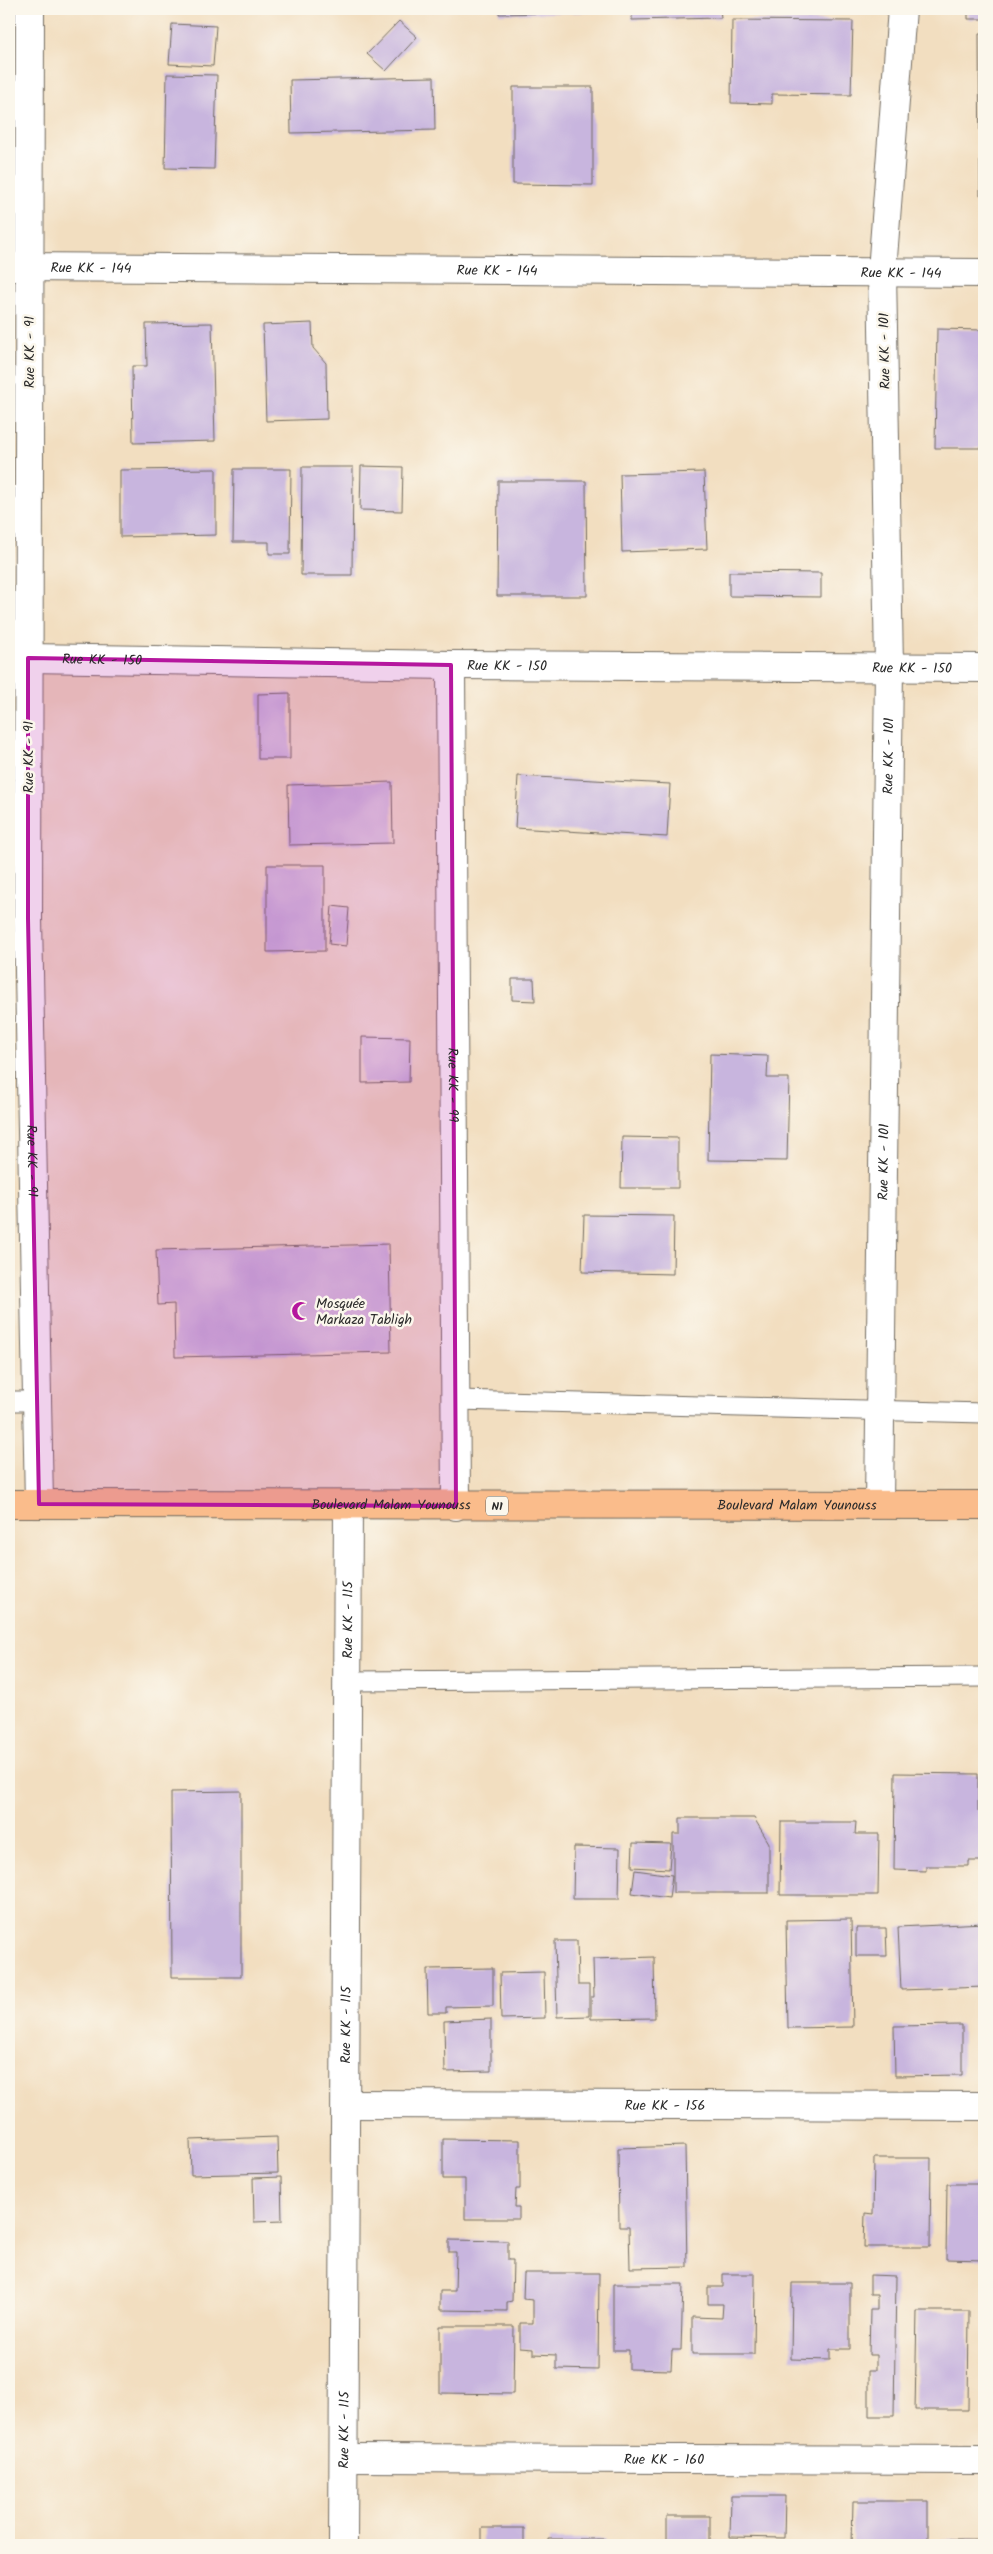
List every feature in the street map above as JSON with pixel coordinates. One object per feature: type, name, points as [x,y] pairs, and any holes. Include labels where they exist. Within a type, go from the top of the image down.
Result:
[{"type":"main road","name":"Boulevard Malam Younouss","points":[[9,1504],[348,1506],[984,1505]]},
{"type":"street","name":"Rue KK - 91","points":[[30,9],[19,267],[28,658],[18,918],[37,1400],[39,1504]]},
{"type":"street","name":"Rue KK - 101","points":[[879,1504],[889,667],[882,271],[902,9]]},
{"type":"street","name":"Rue KK - 144","points":[[19,267],[984,272]]},
{"type":"street","name":"Rue KK - 150","points":[[28,658],[451,665],[984,668]]},
{"type":"street","name":"Rue KK - 99","points":[[451,665],[457,1400],[456,1506]]},
{"type":"street","name":"Rue KK - 115","points":[[343,2545],[348,1506]]},
{"type":"street","name":"Rue KK - 156","points":[[346,2104],[984,2106]]},
{"type":"street","name":"Rue KK - 160","points":[[344,2458],[984,2460]]},
{"type":"lane","points":[[9,1401],[37,1400]]},
{"type":"lane","points":[[457,1400],[984,1413]]},
{"type":"lane","points":[[348,1681],[984,1677]]},
{"type":"highlighted area","points":[[28,658],[451,665],[456,1506],[39,1504],[28,918]]},
{"type":"building","points":[[499,9],[600,9],[600,12],[499,14]]},
{"type":"building","points":[[632,9],[720,9],[721,18],[632,20]]},
{"type":"building","points":[[968,9],[984,9],[984,19],[968,19]]},
{"type":"building","points":[[732,20],[853,21],[851,95],[772,94],[772,104],[731,103]]},
{"type":"building","points":[[399,21],[417,37],[386,71],[367,54]]},
{"type":"building","points":[[172,24],[216,26],[213,66],[169,64]]},
{"type":"building","points":[[979,34],[984,34],[984,195],[980,195]]},
{"type":"building","points":[[167,74],[217,75],[214,169],[165,168]]},
{"type":"building","points":[[434,77],[435,130],[291,133],[290,80]]},
{"type":"building","points":[[513,87],[593,87],[593,185],[513,184]]},
{"type":"building","points":[[212,323],[215,441],[133,443],[132,366],[147,366],[146,324]]},
{"type":"building","points":[[312,323],[313,348],[326,363],[327,419],[266,421],[263,325]]},
{"type":"building","points":[[937,329],[984,330],[984,448],[935,448]]},
{"type":"building","points":[[361,466],[403,467],[402,511],[360,510]]},
{"type":"building","points":[[302,467],[353,467],[352,575],[301,575]]},
{"type":"building","points":[[216,469],[216,535],[120,537],[120,470]]},
{"type":"building","points":[[234,469],[291,469],[290,554],[269,554],[269,542],[233,542]]},
{"type":"building","points":[[704,472],[707,549],[622,552],[620,474]]},
{"type":"building","points":[[498,481],[586,481],[587,596],[497,596]]},
{"type":"building","points":[[729,572],[821,573],[821,597],[729,596]]},
{"type":"building","points":[[290,693],[290,759],[258,759],[258,694]]},
{"type":"building","points":[[518,776],[670,784],[667,837],[515,828]]},
{"type":"building","points":[[392,782],[393,843],[289,845],[288,785]]},
{"type":"building","points":[[267,865],[325,865],[325,951],[267,952]]},
{"type":"building","points":[[332,906],[349,908],[346,946],[329,944]]},
{"type":"building","points":[[512,979],[534,979],[535,1001],[512,1000]]},
{"type":"building","points":[[362,1037],[410,1038],[409,1082],[362,1083]]},
{"type":"building","points":[[710,1054],[768,1056],[767,1078],[789,1078],[787,1161],[708,1160]]},
{"type":"building","points":[[622,1137],[678,1138],[678,1188],[621,1188]]},
{"type":"building","points":[[584,1215],[674,1216],[673,1274],[582,1272]]},
{"type":"building","points":[[389,1244],[391,1352],[175,1357],[174,1304],[158,1305],[156,1250]]},
{"type":"building","points":[[895,1773],[978,1774],[978,1811],[984,1811],[984,1861],[969,1861],[969,1866],[926,1866],[926,1871],[894,1870]]},
{"type":"building","points":[[241,1791],[241,1977],[172,1977],[171,1792]]},
{"type":"building","points":[[680,1818],[754,1818],[769,1843],[769,1893],[673,1893],[673,1834],[680,1834]]},
{"type":"building","points":[[781,1822],[856,1822],[855,1834],[879,1834],[878,1895],[780,1895]]},
{"type":"building","points":[[633,1843],[671,1844],[669,1869],[632,1867]]},
{"type":"building","points":[[574,1847],[620,1848],[619,1899],[573,1899]]},
{"type":"building","points":[[635,1870],[672,1875],[669,1898],[632,1893]]},
{"type":"building","points":[[851,1919],[853,2027],[788,2028],[786,1920]]},
{"type":"building","points":[[984,1923],[984,1987],[901,1990],[898,1927]]},
{"type":"building","points":[[856,1928],[886,1928],[887,1956],[856,1956]]},
{"type":"building","points":[[555,1941],[577,1941],[578,1985],[589,1985],[589,2016],[557,2017]]},
{"type":"building","points":[[654,1957],[655,2018],[591,2019],[591,1997],[594,1997],[593,1959]]},
{"type":"building","points":[[493,1968],[493,2006],[446,2007],[446,2013],[428,2013],[427,1969]]},
{"type":"building","points":[[544,1972],[545,2018],[501,2019],[500,1973]]},
{"type":"building","points":[[491,2019],[491,2071],[445,2072],[444,2021]]},
{"type":"building","points":[[962,2025],[962,2075],[895,2076],[894,2026]]},
{"type":"building","points":[[277,2137],[278,2173],[191,2175],[190,2140]]},
{"type":"building","points":[[443,2139],[520,2140],[520,2189],[516,2189],[515,2207],[519,2207],[519,2219],[465,2219],[465,2179],[443,2179]]},
{"type":"building","points":[[685,2146],[687,2267],[630,2268],[629,2227],[619,2227],[618,2148]]},
{"type":"building","points":[[874,2158],[931,2158],[930,2247],[864,2247],[865,2213],[873,2214]]},
{"type":"building","points":[[281,2177],[282,2221],[254,2222],[253,2178]]},
{"type":"building","points":[[947,2184],[984,2184],[984,2260],[946,2259]]},
{"type":"building","points":[[449,2240],[508,2241],[508,2260],[513,2260],[512,2301],[507,2302],[507,2311],[440,2310],[440,2291],[455,2291],[456,2252],[449,2252]]},
{"type":"building","points":[[524,2273],[599,2273],[598,2370],[556,2369],[556,2355],[533,2354],[533,2349],[520,2348],[520,2323],[533,2323],[533,2300],[523,2299]]},
{"type":"building","points":[[723,2274],[755,2274],[754,2354],[692,2354],[692,2317],[722,2318],[723,2304],[708,2304],[708,2287],[723,2287]]},
{"type":"building","points":[[870,2275],[896,2276],[894,2416],[869,2416],[869,2370],[876,2370],[876,2355],[869,2355],[870,2310],[877,2310],[877,2294],[870,2294]]},
{"type":"building","points":[[792,2283],[850,2283],[850,2349],[830,2349],[830,2360],[791,2359]]},
{"type":"building","points":[[613,2284],[683,2284],[681,2350],[672,2350],[671,2370],[629,2369],[629,2350],[613,2350]]},
{"type":"building","points":[[917,2311],[969,2311],[968,2410],[915,2410]]},
{"type":"building","points":[[440,2326],[514,2326],[513,2394],[440,2393]]},
{"type":"building","points":[[731,2496],[785,2496],[784,2538],[730,2537]]},
{"type":"building","points":[[853,2501],[928,2501],[928,2545],[852,2545]]},
{"type":"building","points":[[667,2516],[710,2516],[710,2541],[727,2541],[727,2545],[624,2545],[624,2541],[667,2541]]},
{"type":"building","points":[[482,2528],[524,2528],[524,2545],[482,2545]]},
{"type":"building","points":[[549,2539],[605,2539],[605,2545],[549,2545]]},
{"type":"building","points":[[934,2539],[980,2539],[980,2545],[934,2545]]},
{"type":"place","name":"Mosquée Markaza Tabligh","points":[[301,1311]]}]
